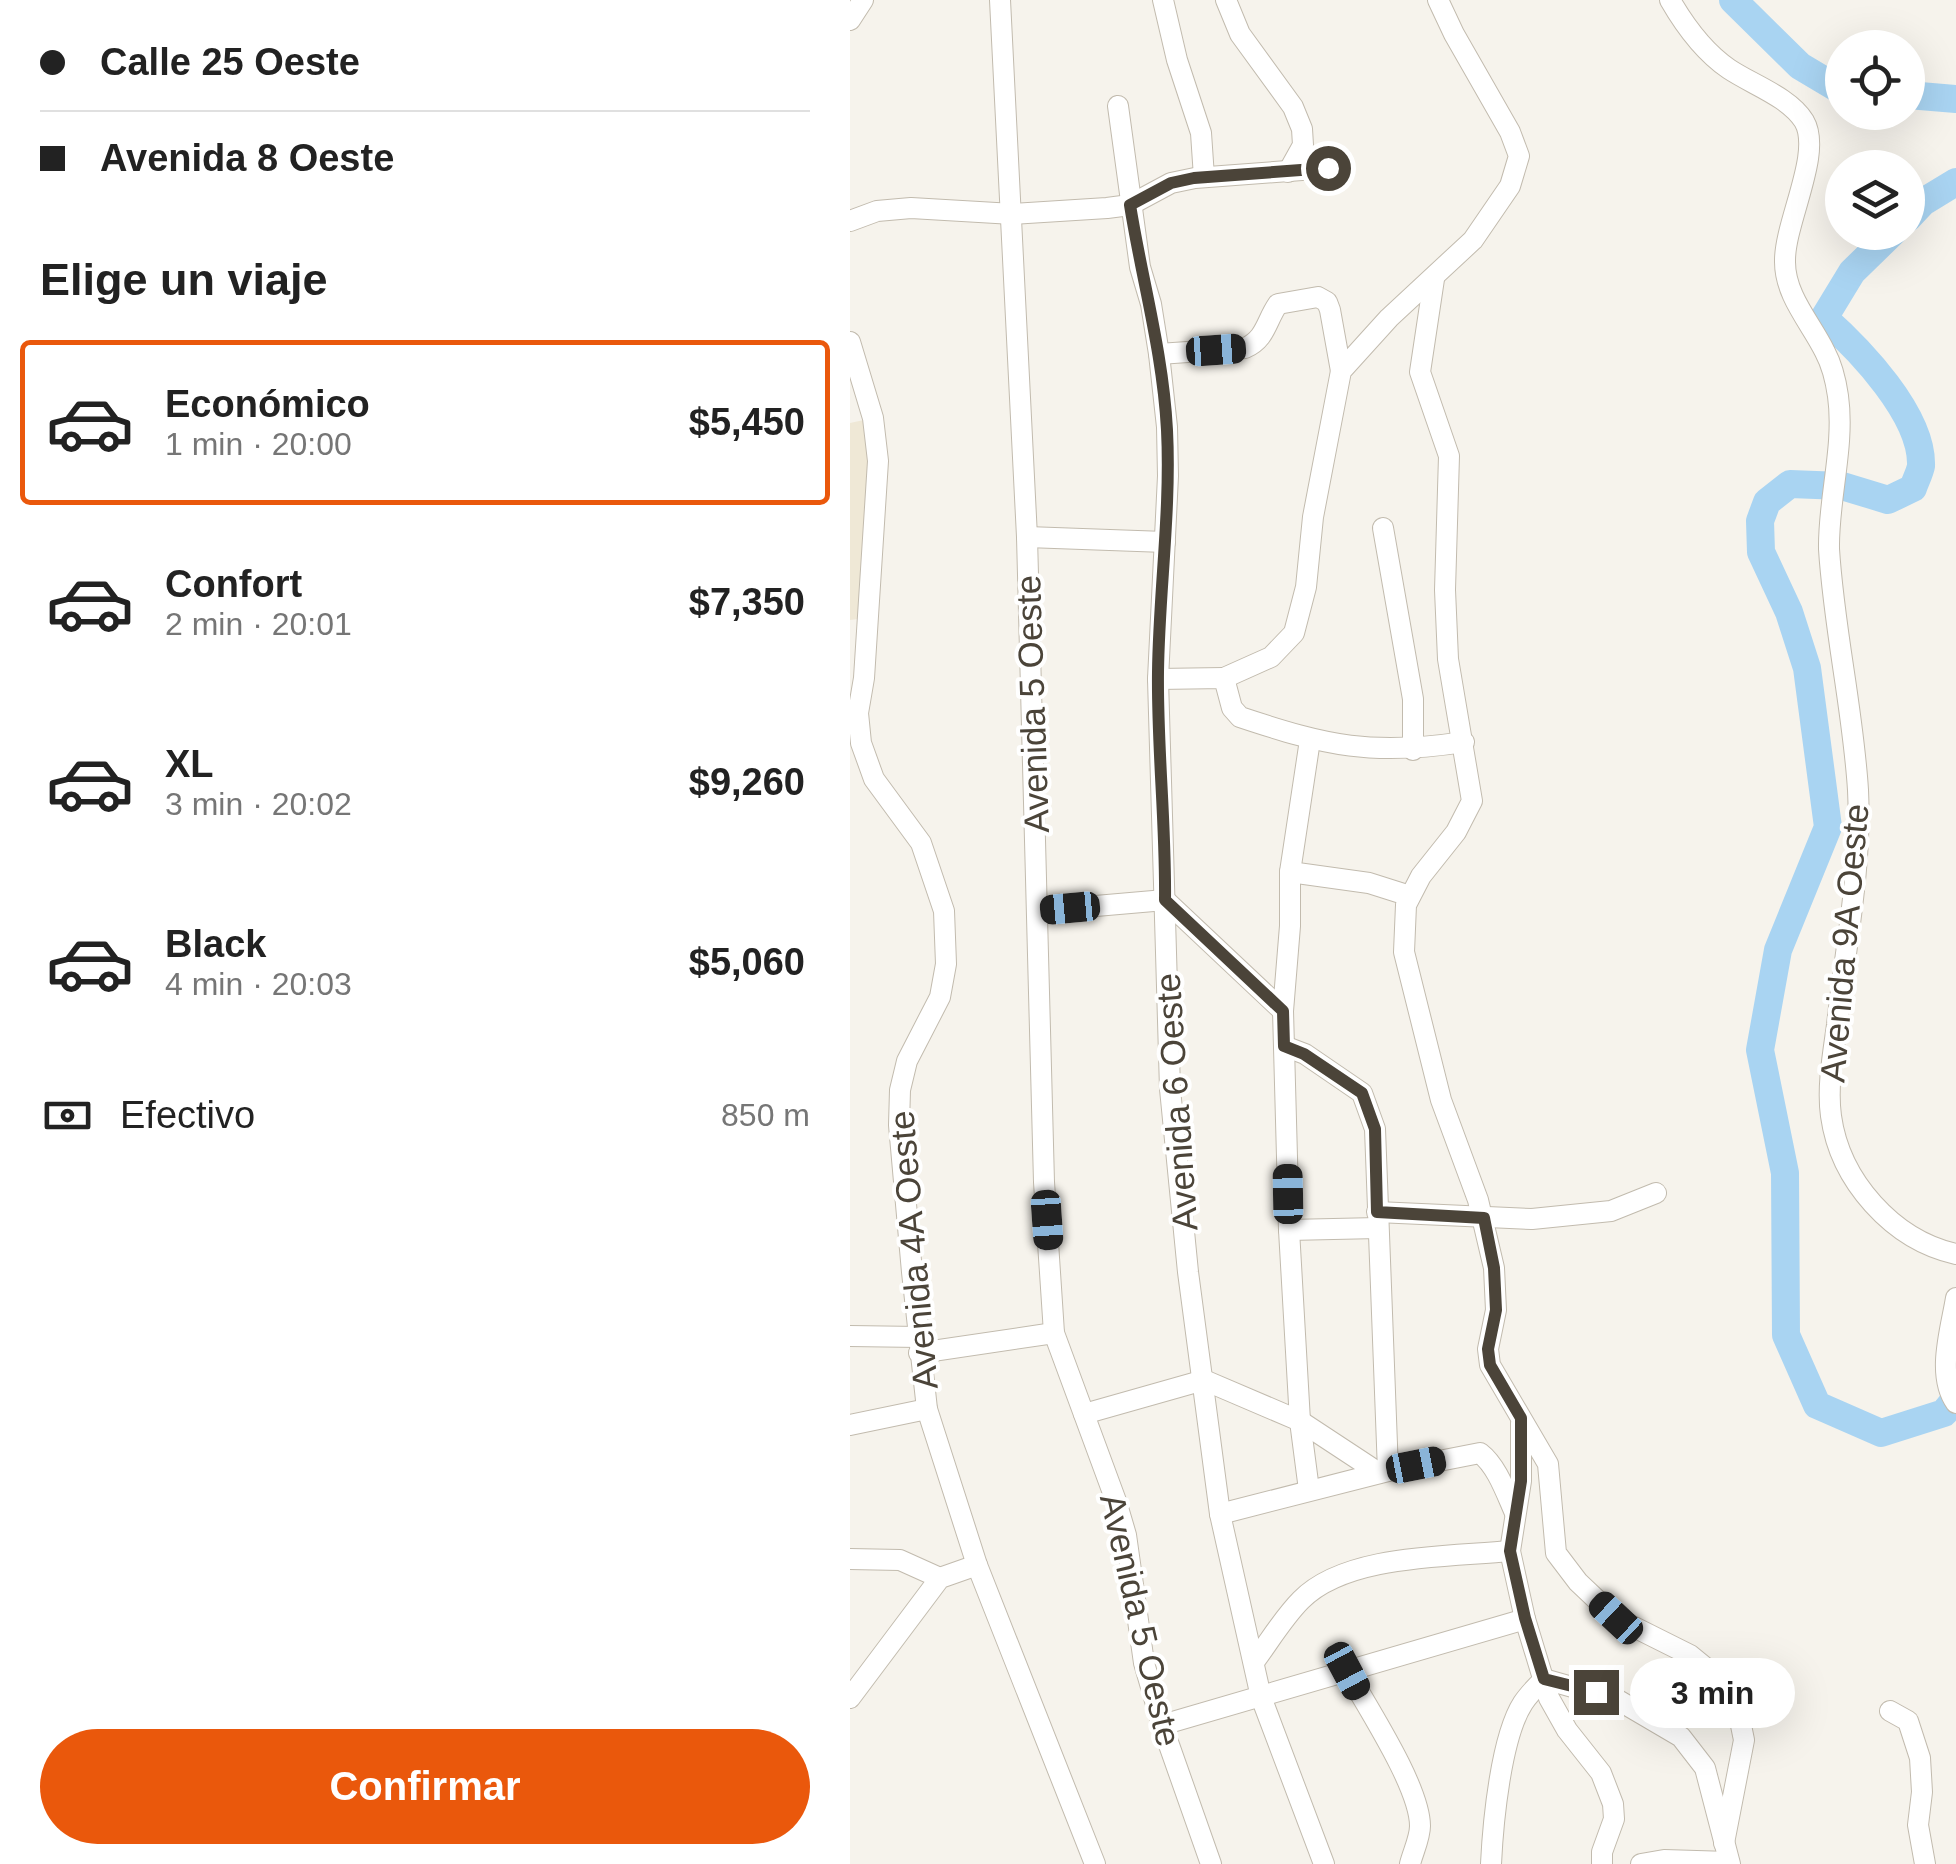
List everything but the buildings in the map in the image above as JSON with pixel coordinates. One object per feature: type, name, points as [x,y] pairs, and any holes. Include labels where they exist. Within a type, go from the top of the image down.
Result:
[{"type":"street","points":[[850,20],[863,0]]},
{"type":"street","name":"Avenida 5 Oeste","points":[[1000,0],[1027,537],[1044,1182],[1054,1333],[1126,1535],[1144,1662],[1211,1864]]},
{"type":"street","points":[[1163,0],[1177,60],[1201,133],[1204,177]]},
{"type":"street","points":[[1226,0],[1240,34],[1293,107],[1302,128],[1303,145],[1288,172]]},
{"type":"street","points":[[1340,370],[1473,240],[1510,186],[1518,156],[1510,132],[1438,0]]},
{"type":"street","name":"Avenida 9A Oeste","points":[[1670,0],[1701,45],[1725,66],[1794,108],[1806,124],[1811,145],[1784,266],[1789,288],[1828,356],[1838,397],[1828,514],[1831,589],[1858,790],[1858,837],[1831,1074],[1831,1115],[1843,1161],[1872,1203],[1932,1249],[1956,1254]]},
{"type":"street","name":"Avenida 6 Oeste","points":[[1118,106],[1130,205],[1159,354],[1167,427],[1158,680],[1170,1089],[1176,1166],[1220,1514],[1261,1697],[1324,1864]]},
{"type":"street","points":[[850,221],[877,212],[911,208],[1013,214],[1130,205],[1171,183],[1328,168]]},
{"type":"street","points":[[1434,278],[1420,372],[1449,456],[1445,590],[1448,659],[1472,801],[1456,832],[1410,896],[1406,905],[1404,952],[1441,1100],[1484,1218],[1494,1268],[1496,1310],[1488,1349],[1490,1365],[1548,1464],[1556,1553],[1578,1582],[1616,1618],[1690,1655],[1734,1691],[1744,1740],[1728,1856]]},
{"type":"street","points":[[1158,680],[1224,678],[1271,657],[1294,633],[1306,587],[1313,517],[1340,370],[1330,310],[1327,302],[1318,297],[1278,304],[1256,343],[1245,348],[1159,354]]},
{"type":"street","name":"Avenida 4A Oeste","points":[[850,342],[873,418],[878,461],[858,648],[861,743],[874,779],[921,842],[944,912],[946,964],[940,996],[907,1061],[900,1090],[899,1125],[918,1345],[928,1410],[977,1565],[1094,1864]]},
{"type":"street","points":[[1383,528],[1413,699],[1413,750]]},
{"type":"street","points":[[1027,537],[1165,542]]},
{"type":"street","points":[[1224,678],[1232,708],[1240,716],[1310,740],[1376,750],[1413,750],[1464,742]]},
{"type":"street","points":[[1309,1490],[1300,1421],[1289,1230],[1283,1011],[1290,872],[1310,740]]},
{"type":"street","points":[[1290,872],[1369,883],[1410,896]]},
{"type":"street","points":[[1038,911],[1165,900],[1283,1011]]},
{"type":"street","points":[[1284,1046],[1304,1054],[1362,1093],[1375,1129],[1383,1472]]},
{"type":"street","points":[[1289,1230],[1378,1220],[1585,1216],[1611,1211],[1656,1193]]},
{"type":"street","points":[[1953,1400],[1948,1346],[1956,1298]]},
{"type":"street","points":[[850,1336],[918,1345],[1054,1333]]},
{"type":"street","points":[[1084,1414],[1204,1380],[1300,1421],[1383,1472]]},
{"type":"street","points":[[850,1425],[928,1410]]},
{"type":"street","points":[[1521,1418],[1522,1466],[1510,1551],[1549,1698],[1567,1730],[1601,1773],[1613,1804],[1614,1819],[1602,1852],[1602,1864]]},
{"type":"street","points":[[1220,1514],[1383,1472],[1480,1453],[1498,1477],[1515,1514]]},
{"type":"street","points":[[1254,1662],[1302,1598],[1330,1580],[1372,1565],[1510,1551]]},
{"type":"street","points":[[850,1559],[900,1560],[940,1578]]},
{"type":"street","points":[[850,1698],[940,1578],[977,1565]]},
{"type":"street","points":[[1162,1725],[1525,1618]]},
{"type":"street","points":[[1347,1671],[1406,1779],[1416,1805],[1420,1828],[1410,1864]]},
{"type":"street","points":[[1544,1679],[1618,1700],[1682,1737],[1705,1768],[1728,1856]]},
{"type":"street","points":[[1491,1864],[1493,1829],[1511,1728],[1524,1702],[1544,1679]]},
{"type":"street","points":[[1890,1711],[1908,1721],[1920,1758],[1918,1826],[1924,1864]]},
{"type":"street","points":[[1641,1864],[1728,1856]]},
{"type":"shaded area","points":[[873,418],[866,618],[850,620],[850,423]]},
{"type":"waterway","points":[[1733,0],[1800,66],[1825,81]]},
{"type":"waterway","points":[[1925,96],[1956,99]]},
{"type":"waterway","points":[[1925,201],[1956,182]]},
{"type":"waterway","points":[[1875,250],[1852,272],[1824,318],[1871,365],[1900,405],[1919,446],[1921,466],[1913,488],[1888,500],[1842,486],[1790,484],[1767,502],[1760,521],[1761,552],[1789,612],[1807,668],[1828,827],[1778,950],[1760,1050],[1785,1173],[1786,1335],[1817,1405],[1881,1433],[1944,1413],[1956,1398]]},
{"type":"route","points":[[1328,168],[1194,178],[1171,183],[1130,205],[1159,354],[1167,427],[1158,680],[1165,900],[1283,1011],[1284,1046],[1304,1054],[1362,1093],[1375,1129],[1377,1212],[1484,1218],[1494,1268],[1496,1310],[1488,1349],[1490,1365],[1521,1418],[1521,1481],[1510,1551],[1525,1618],[1544,1679],[1596,1692]]}]
